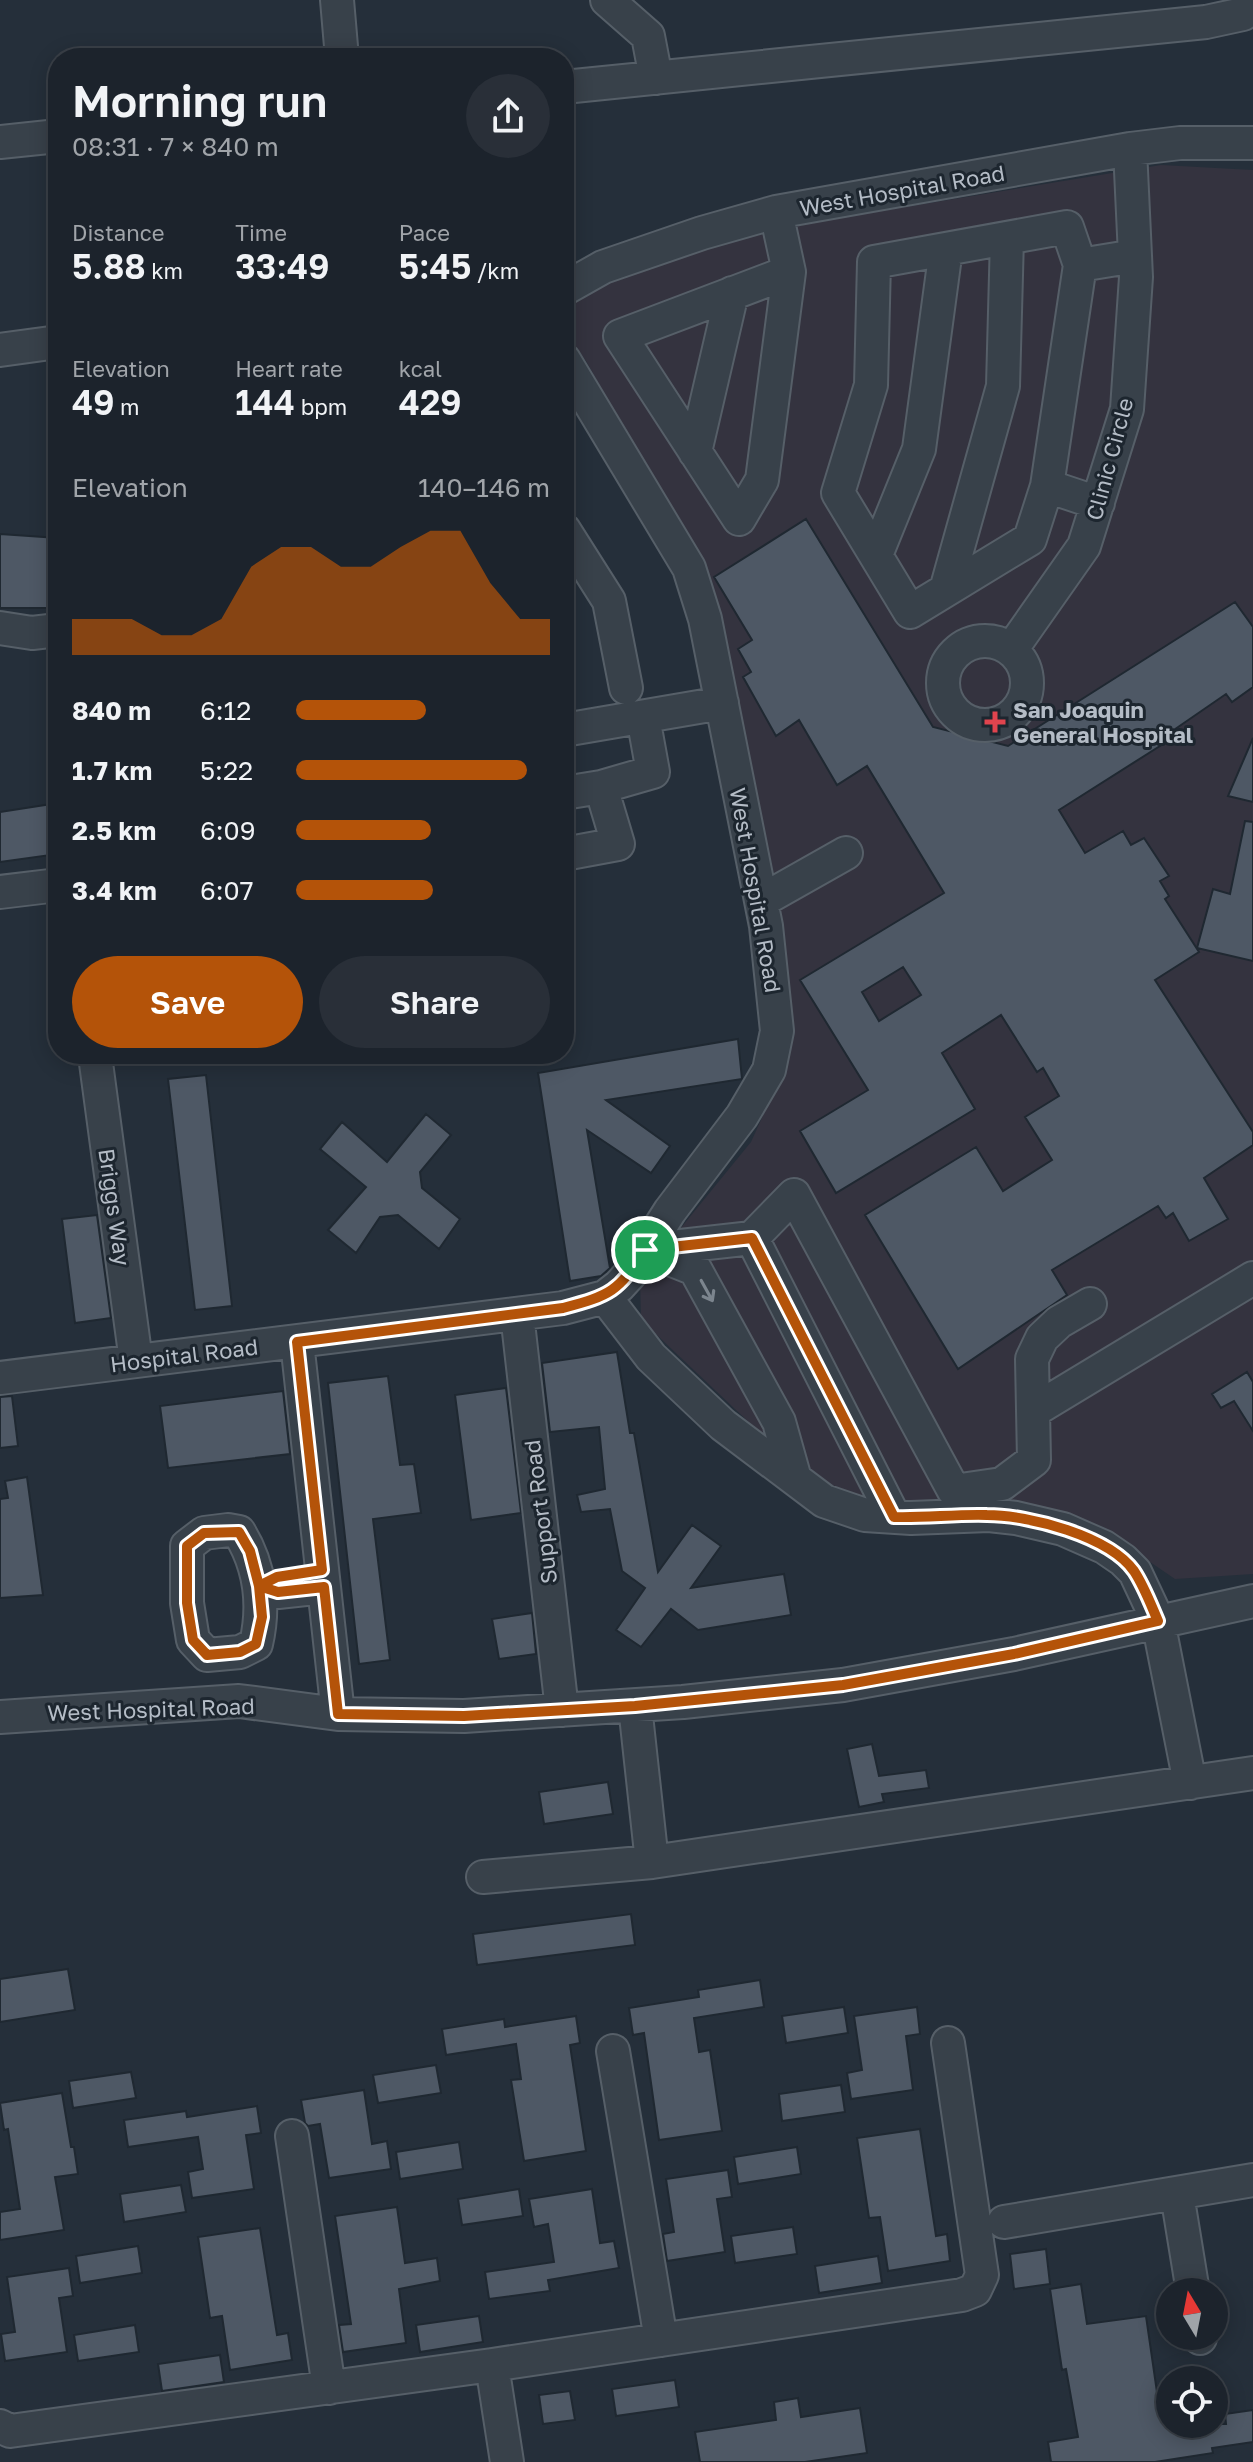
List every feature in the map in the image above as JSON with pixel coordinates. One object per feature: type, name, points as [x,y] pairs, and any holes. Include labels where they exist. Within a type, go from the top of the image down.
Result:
[{"type":"street","points":[[337,0],[341,48]]},
{"type":"street","points":[[607,0],[648,36],[656,78]]},
{"type":"street","points":[[574,86],[1206,22],[1243,14],[1253,4]]},
{"type":"street","points":[[0,142],[48,137]]},
{"type":"street","name":"West Hospital Road","points":[[574,283],[603,267],[702,233],[776,212],[1130,149],[1180,143],[1253,143]]},
{"type":"street","name":"Clinic Circle","points":[[1011,650],[1084,546],[1127,409],[1136,277],[1130,149]]},
{"type":"street","points":[[776,212],[789,272],[762,480],[739,519],[620,336],[789,272]]},
{"type":"street","points":[[1067,227],[1080,265],[1047,486],[1030,539],[910,612],[838,493],[871,385],[874,262],[1007,238],[1067,227]]},
{"type":"street","points":[[946,590],[1003,386],[1007,238]]},
{"type":"street","points":[[876,555],[919,449],[946,249]]},
{"type":"street","points":[[1080,265],[1135,256]]},
{"type":"street","points":[[695,452],[732,293]]},
{"type":"street","points":[[0,350],[48,343]]},
{"type":"street","name":"West Hospital Road","points":[[574,377],[689,568],[705,619],[761,901],[777,1031],[769,1070],[742,1116],[670,1211],[624,1280],[605,1297]]},
{"type":"street","points":[[1047,486],[1098,503]]},
{"type":"street","points":[[574,546],[609,601],[626,688]]},
{"type":"street","points":[[0,628],[32,633],[48,631]]},
{"type":"street","points":[[574,728],[722,703]]},
{"type":"street","points":[[574,791],[653,772],[643,717]]},
{"type":"street","points":[[574,852],[618,844],[601,787]]},
{"type":"street","points":[[761,901],[846,853]]},
{"type":"street","points":[[0,892],[48,886]]},
{"type":"street","name":"Briggs Way","points":[[96,1064],[136,1361]]},
{"type":"street","points":[[645,1250],[752,1238],[794,1195],[954,1491],[1002,1484],[1034,1460],[1032,1359],[1042,1338],[1059,1322],[1090,1304]]},
{"type":"street","points":[[752,1238],[894,1517]]},
{"type":"street","points":[[645,1250],[695,1269],[779,1422],[795,1479]]},
{"type":"street","points":[[1033,1411],[1253,1278]]},
{"type":"street","points":[[605,1297],[651,1357],[723,1425],[824,1501],[865,1515],[989,1515],[1063,1529],[1104,1547],[1123,1560],[1135,1572],[1158,1621],[1190,1783]]},
{"type":"street","name":"Hospital Road","points":[[0,1378],[563,1308],[605,1297]]},
{"type":"street","name":"Support Road","points":[[517,1314],[562,1710]]},
{"type":"street","points":[[297,1342],[338,1714]]},
{"type":"street","points":[[259,1586],[278,1592],[323,1578]]},
{"type":"street","name":"West Hospital Road","points":[[0,1717],[239,1701],[338,1714],[464,1716],[635,1706],[843,1685],[1014,1654],[1253,1601]]},
{"type":"street","points":[[635,1706],[652,1862]]},
{"type":"street","points":[[483,1877],[652,1862],[1253,1773]]},
{"type":"street","points":[[0,2426],[10,2431],[329,2388],[962,2295],[975,2290],[982,2275],[948,2043]]},
{"type":"street","points":[[613,2051],[661,2340]]},
{"type":"street","points":[[292,2136],[329,2388]]},
{"type":"street","points":[[1004,2222],[1253,2180]]},
{"type":"street","points":[[1177,2194],[1191,2278]]},
{"type":"street","points":[[492,2365],[507,2462]]},
{"type":"shaded area","name":"San Joaquin General Hospital","points":[[1161,165],[1253,170],[1253,1574],[1175,1579],[1093,1523],[1027,1503],[903,1504],[834,1497],[776,1448],[641,1320],[640,1278],[751,1142],[783,1071],[775,878],[700,565],[574,344],[574,300],[578,294],[704,248],[820,221]]},
{"type":"building","points":[[806,519],[933,727],[1008,746],[1235,602],[1253,627],[1253,687],[1232,702],[1226,694],[1168,734],[1171,739],[1059,810],[1085,853],[1123,831],[1131,845],[1144,838],[1169,876],[1160,881],[1169,896],[1165,899],[1199,952],[1155,980],[1253,1132],[1253,1145],[1204,1178],[1228,1219],[1189,1241],[1173,1213],[1166,1218],[1158,1206],[1052,1270],[1067,1295],[958,1369],[865,1215],[976,1147],[1003,1191],[1052,1160],[1025,1117],[1059,1096],[1043,1068],[1037,1072],[1001,1015],[942,1053],[975,1109],[836,1193],[800,1131],[868,1090],[800,980],[944,893],[867,766],[837,785],[799,720],[776,736],[743,677],[751,672],[738,649],[752,640],[714,577]],"holes":[[[903,967],[921,995],[879,1021],[862,992]]]},
{"type":"building","points":[[0,534],[48,537],[48,608],[0,608]]},
{"type":"building","points":[[1253,738],[1253,802],[1228,796]]},
{"type":"building","points":[[48,805],[48,855],[0,862],[0,812]]},
{"type":"building","points":[[1245,821],[1253,822],[1253,961],[1197,948],[1213,889],[1230,894]]},
{"type":"building","points":[[738,1039],[742,1079],[606,1100],[670,1146],[651,1173],[587,1130],[610,1268],[601,1276],[570,1281],[538,1073]]},
{"type":"building","points":[[206,1075],[232,1306],[195,1310],[168,1079]]},
{"type":"building","points":[[426,1114],[451,1135],[420,1172],[422,1188],[460,1219],[439,1249],[398,1215],[380,1217],[356,1253],[328,1230],[366,1187],[320,1149],[342,1122],[387,1162]]},
{"type":"building","points":[[97,1215],[111,1318],[75,1323],[62,1219]]},
{"type":"building","points":[[617,1352],[658,1572],[692,1525],[721,1546],[691,1588],[784,1574],[791,1615],[698,1630],[671,1609],[641,1647],[616,1630],[645,1588],[622,1571],[610,1509],[581,1512],[577,1495],[605,1489],[599,1427],[550,1432],[542,1363]]},
{"type":"building","points":[[1247,1372],[1253,1382],[1253,1431],[1234,1401],[1221,1408],[1212,1394]]},
{"type":"building","points":[[388,1376],[400,1465],[414,1464],[421,1513],[373,1519],[390,1660],[359,1664],[328,1383]]},
{"type":"building","points":[[506,1388],[521,1513],[471,1520],[455,1395]]},
{"type":"building","points":[[283,1391],[290,1454],[168,1468],[160,1406]]},
{"type":"building","points":[[12,1396],[18,1446],[0,1448],[0,1397]]},
{"type":"building","points":[[27,1477],[43,1595],[0,1598],[0,1499],[8,1498],[5,1481]]},
{"type":"building","points":[[532,1613],[536,1654],[499,1659],[492,1619]]},
{"type":"building","points":[[872,1744],[879,1776],[926,1770],[929,1788],[882,1794],[884,1802],[859,1807],[847,1749]]},
{"type":"building","points":[[608,1782],[613,1814],[544,1824],[539,1792]]},
{"type":"building","points":[[631,1914],[635,1945],[477,1965],[473,1934]]},
{"type":"building","points":[[68,1969],[75,2010],[0,2022],[0,1979]]},
{"type":"building","points":[[760,1980],[764,2007],[694,2018],[699,2052],[710,2050],[722,2131],[659,2140],[644,2033],[633,2035],[629,2008],[699,1997],[698,1990]]},
{"type":"building","points":[[844,2007],[848,2033],[786,2043],[782,2016]]},
{"type":"building","points":[[917,2007],[920,2034],[906,2036],[913,2090],[851,2099],[847,2073],[862,2070],[854,2016]]},
{"type":"building","points":[[576,2016],[580,2043],[570,2045],[586,2151],[524,2161],[511,2080],[521,2079],[516,2044],[446,2055],[442,2029],[504,2019],[505,2027]]},
{"type":"building","points":[[436,2065],[441,2093],[378,2103],[373,2075]]},
{"type":"building","points":[[131,2072],[136,2098],[73,2108],[69,2081]]},
{"type":"building","points":[[841,2085],[845,2112],[782,2121],[779,2094]]},
{"type":"building","points":[[364,2090],[372,2144],[387,2141],[391,2169],[329,2178],[320,2124],[308,2126],[305,2123],[301,2100]]},
{"type":"building","points":[[62,2093],[78,2174],[55,2177],[64,2230],[0,2240],[0,2212],[20,2209],[8,2129],[4,2130],[0,2103]]},
{"type":"building","points":[[257,2106],[261,2133],[246,2135],[254,2189],[192,2198],[188,2172],[203,2169],[198,2137],[128,2147],[124,2120],[186,2111],[187,2117]]},
{"type":"building","points":[[920,2129],[936,2236],[947,2234],[950,2261],[888,2271],[880,2217],[869,2218],[857,2138]]},
{"type":"building","points":[[459,2142],[463,2169],[400,2179],[396,2152]]},
{"type":"building","points":[[797,2147],[801,2174],[738,2184],[734,2157]]},
{"type":"building","points":[[728,2170],[732,2197],[717,2199],[725,2252],[667,2261],[663,2234],[674,2232],[666,2179]]},
{"type":"building","points":[[181,2185],[186,2212],[124,2222],[120,2194]]},
{"type":"building","points":[[519,2189],[523,2216],[462,2225],[458,2199]]},
{"type":"building","points":[[592,2189],[600,2243],[614,2241],[619,2268],[548,2280],[550,2291],[489,2299],[485,2272],[554,2262],[548,2224],[534,2227],[529,2199]]},
{"type":"building","points":[[397,2207],[405,2263],[437,2258],[440,2281],[399,2289],[406,2343],[343,2352],[339,2325],[351,2324],[335,2216]]},
{"type":"building","points":[[793,2227],[797,2254],[735,2263],[731,2236]]},
{"type":"building","points":[[260,2228],[277,2335],[288,2333],[292,2360],[230,2370],[222,2316],[210,2318],[198,2237]]},
{"type":"building","points":[[138,2246],[142,2273],[80,2283],[76,2256]]},
{"type":"building","points":[[1046,2249],[1050,2284],[1014,2289],[1010,2254]]},
{"type":"building","points":[[878,2256],[882,2283],[819,2293],[815,2266]]},
{"type":"building","points":[[69,2268],[73,2296],[59,2298],[67,2352],[5,2361],[1,2334],[15,2332],[7,2277]]},
{"type":"building","points":[[1081,2284],[1087,2324],[1146,2316],[1156,2385],[1156,2438],[1228,2438],[1228,2414],[1253,2410],[1253,2442],[1212,2448],[1213,2453],[1155,2462],[1051,2462],[1048,2442],[1078,2437],[1066,2369],[1062,2370],[1050,2289]]},
{"type":"building","points":[[479,2316],[483,2342],[420,2352],[416,2325]]},
{"type":"building","points":[[135,2325],[139,2352],[78,2361],[74,2335]]},
{"type":"building","points":[[220,2355],[224,2382],[162,2391],[158,2364]]},
{"type":"building","points":[[675,2380],[679,2407],[616,2416],[612,2389]]},
{"type":"building","points":[[570,2391],[575,2420],[543,2424],[539,2395]]},
{"type":"building","points":[[798,2398],[801,2417],[860,2408],[867,2453],[805,2462],[700,2462],[695,2432],[776,2420],[774,2402]]},
{"type":"place","name":"San Joaquin General Hospital","points":[[995,722]]},
{"type":"route","points":[[645,1250],[630,1274],[605,1297],[563,1308],[297,1342],[322,1570],[277,1577],[259,1586],[250,1551],[239,1532],[204,1533],[187,1546],[187,1603],[193,1640],[207,1655],[240,1652],[256,1644],[262,1617],[259,1586],[278,1592],[324,1587],[338,1714],[464,1716],[635,1706],[843,1685],[1014,1654],[1158,1621],[1135,1572],[1123,1560],[1104,1547],[1063,1529],[989,1515],[894,1517],[752,1238],[645,1250]]}]
